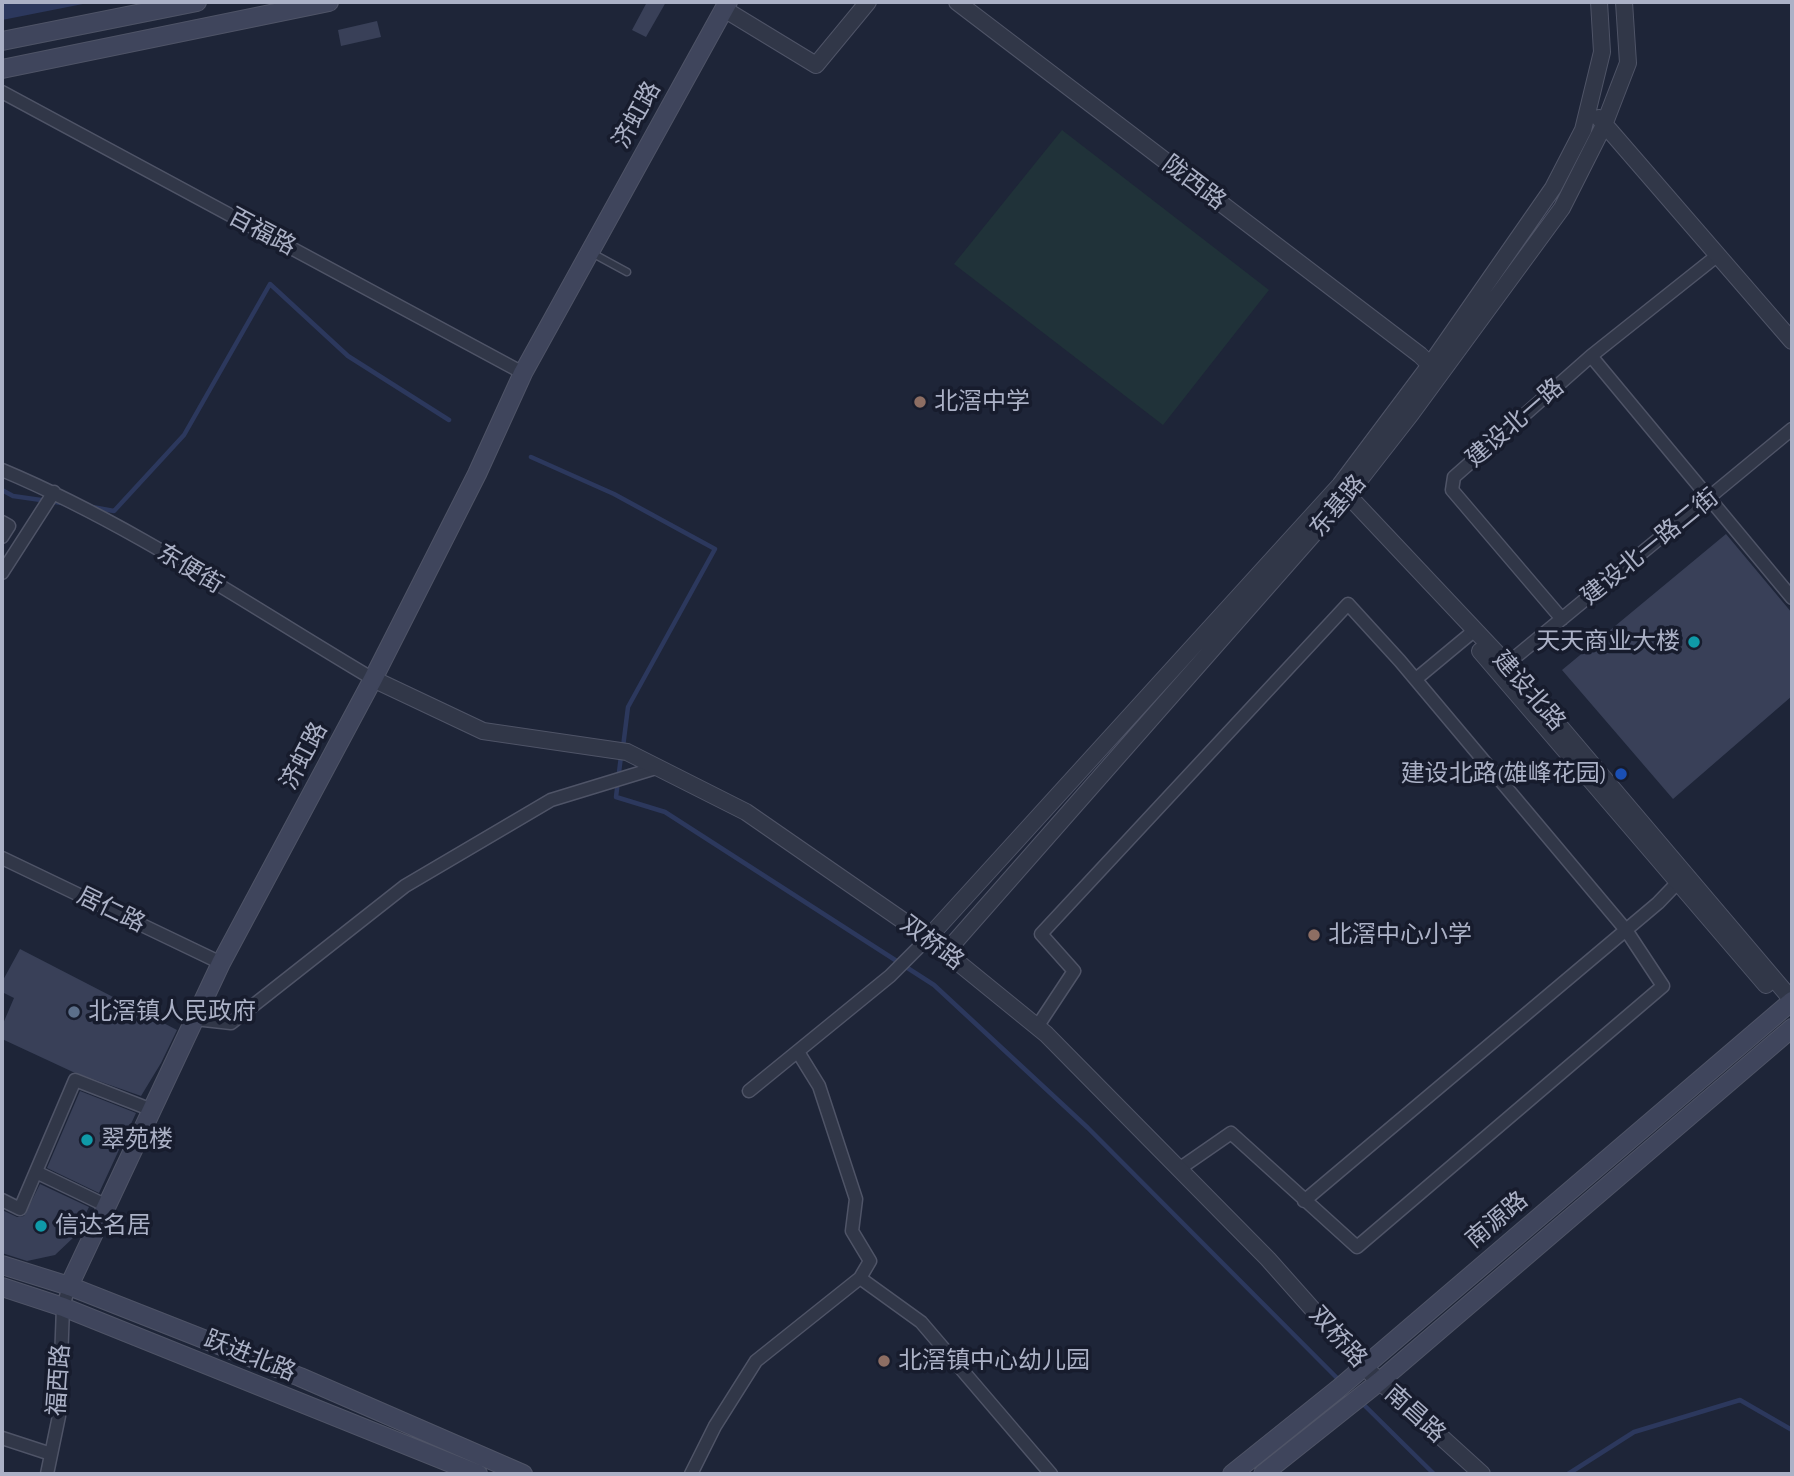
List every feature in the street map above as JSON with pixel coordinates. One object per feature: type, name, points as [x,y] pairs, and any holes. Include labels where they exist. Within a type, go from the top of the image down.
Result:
[{"type":"main road","points":[[2,41],[197,2]]},
{"type":"main road","points":[[2,69],[329,2]]},
{"type":"main road","name":"济虹路","points":[[69,1286],[221,962],[373,679],[477,474],[523,373],[722,4]]},
{"type":"main road","name":"南源路","points":[[1232,1474],[1338,1389],[1790,1006]]},
{"type":"main road","name":"南源路","points":[[1263,1474],[1380,1381],[1792,1028]]},
{"type":"main road","name":"跃进北路","points":[[2,1265],[69,1286],[300,1377],[523,1474]]},
{"type":"main road","name":"跃进北路","points":[[2,1287],[63,1307],[478,1474]]},
{"type":"street","points":[[722,4],[816,65],[869,2]]},
{"type":"street","name":"陇西路","points":[[957,2],[1430,365]]},
{"type":"street","name":"东基路","points":[[928,938],[1340,495],[1553,188],[1583,130],[1602,52],[1599,2]]},
{"type":"street","name":"东基路","points":[[946,952],[1411,414],[1562,208],[1604,125],[1628,63],[1624,2]]},
{"type":"street","name":"百福路","points":[[2,92],[523,373]]},
{"type":"street","points":[[1588,105],[1792,341]]},
{"type":"street","name":"建设北一路","points":[[1562,619],[1452,490],[1454,478],[1591,356],[1718,255]]},
{"type":"street","points":[[1591,356],[1792,598]]},
{"type":"street","name":"建设北一路二街","points":[[1507,664],[1792,429]]},
{"type":"street","name":"东便街","points":[[2,470],[127,531],[373,679]]},
{"type":"street","points":[[2,573],[53,493]]},
{"type":"street","name":"建设北路","points":[[1340,495],[1366,513],[1472,633],[1790,1006]]},
{"type":"street","points":[[2,522],[9,526],[2,537]]},
{"type":"street","points":[[1037,1027],[1074,971],[1041,934],[1348,604],[1416,680],[1626,930],[1663,986],[1357,1247],[1231,1133],[1179,1169]]},
{"type":"street","points":[[1416,680],[1472,633]]},
{"type":"street","name":"建设北路","points":[[1472,633],[1507,664],[1682,879]]},
{"type":"street","name":"双桥路","points":[[373,679],[482,731],[628,751],[746,812],[928,938],[1037,1027],[1268,1259],[1363,1366],[1380,1381]]},
{"type":"street","points":[[195,1019],[231,1023],[405,886],[551,800],[659,768]]},
{"type":"street","name":"居仁路","points":[[2,858],[221,962]]},
{"type":"street","points":[[1304,1200],[1658,903],[1682,879]]},
{"type":"street","points":[[749,1091],[890,976],[928,938]]},
{"type":"street","points":[[691,1474],[715,1426],[756,1361],[860,1278],[870,1261],[852,1231],[856,1199],[819,1086],[797,1052]]},
{"type":"street","points":[[2,1200],[20,1209],[75,1080],[152,1110]]},
{"type":"street","points":[[36,1172],[107,1206]]},
{"type":"street","points":[[860,1278],[921,1322],[1051,1474]]},
{"type":"street","name":"福西路","points":[[47,1474],[59,1416],[63,1307],[69,1286]]},
{"type":"street","name":"南昌路","points":[[1380,1381],[1482,1474]]},
{"type":"street","points":[[2,1438],[51,1454]]},
{"type":"lane","points":[[590,252],[627,272]]},
{"type":"shaded area","points":[[1062,130],[1269,290],[1163,425],[954,264]]},
{"type":"water","points":[[2,2],[93,2],[2,20]]},
{"type":"building","points":[[647,2],[666,2],[646,37],[632,30]]},
{"type":"building","points":[[377,21],[381,37],[341,46],[338,30]]},
{"type":"building","name":"天天商业大楼","points":[[1726,534],[1792,613],[1792,696],[1673,799],[1562,670]]},
{"type":"building","name":"北滘镇人民政府","points":[[20,949],[177,1030],[141,1096],[73,1072],[2,1039],[2,1026],[14,998],[2,992],[2,982]]},
{"type":"building","name":"翠苑楼","points":[[80,1091],[136,1113],[99,1193],[47,1168]]},
{"type":"building","name":"信达名居","points":[[40,1184],[89,1207],[74,1237],[55,1255],[27,1261],[2,1253],[2,1210],[17,1217],[24,1216]]},
{"type":"waterway","points":[[92,507],[114,511],[184,435],[270,284],[348,356],[449,420]]},
{"type":"waterway","points":[[531,457],[614,494],[715,549],[628,707],[623,747]]},
{"type":"waterway","points":[[2,490],[13,496],[62,503]]},
{"type":"waterway","points":[[621,756],[616,797],[665,812],[934,985],[1088,1128],[1341,1382]]},
{"type":"waterway","points":[[1568,1474],[1634,1432],[1740,1400],[1792,1430]]},
{"type":"waterway","points":[[1360,1401],[1434,1474]]},
{"type":"place","name":"北滘中学","points":[[920,402]]},
{"type":"place","name":"天天商业大楼","points":[[1694,642]]},
{"type":"place","name":"建设北路(雄峰花园)","points":[[1621,774]]},
{"type":"place","name":"北滘中心小学","points":[[1314,935]]},
{"type":"place","name":"北滘镇人民政府","points":[[74,1012]]},
{"type":"place","name":"翠苑楼","points":[[87,1140]]},
{"type":"place","name":"信达名居","points":[[41,1226]]},
{"type":"place","name":"北滘镇中心幼儿园","points":[[884,1361]]}]
